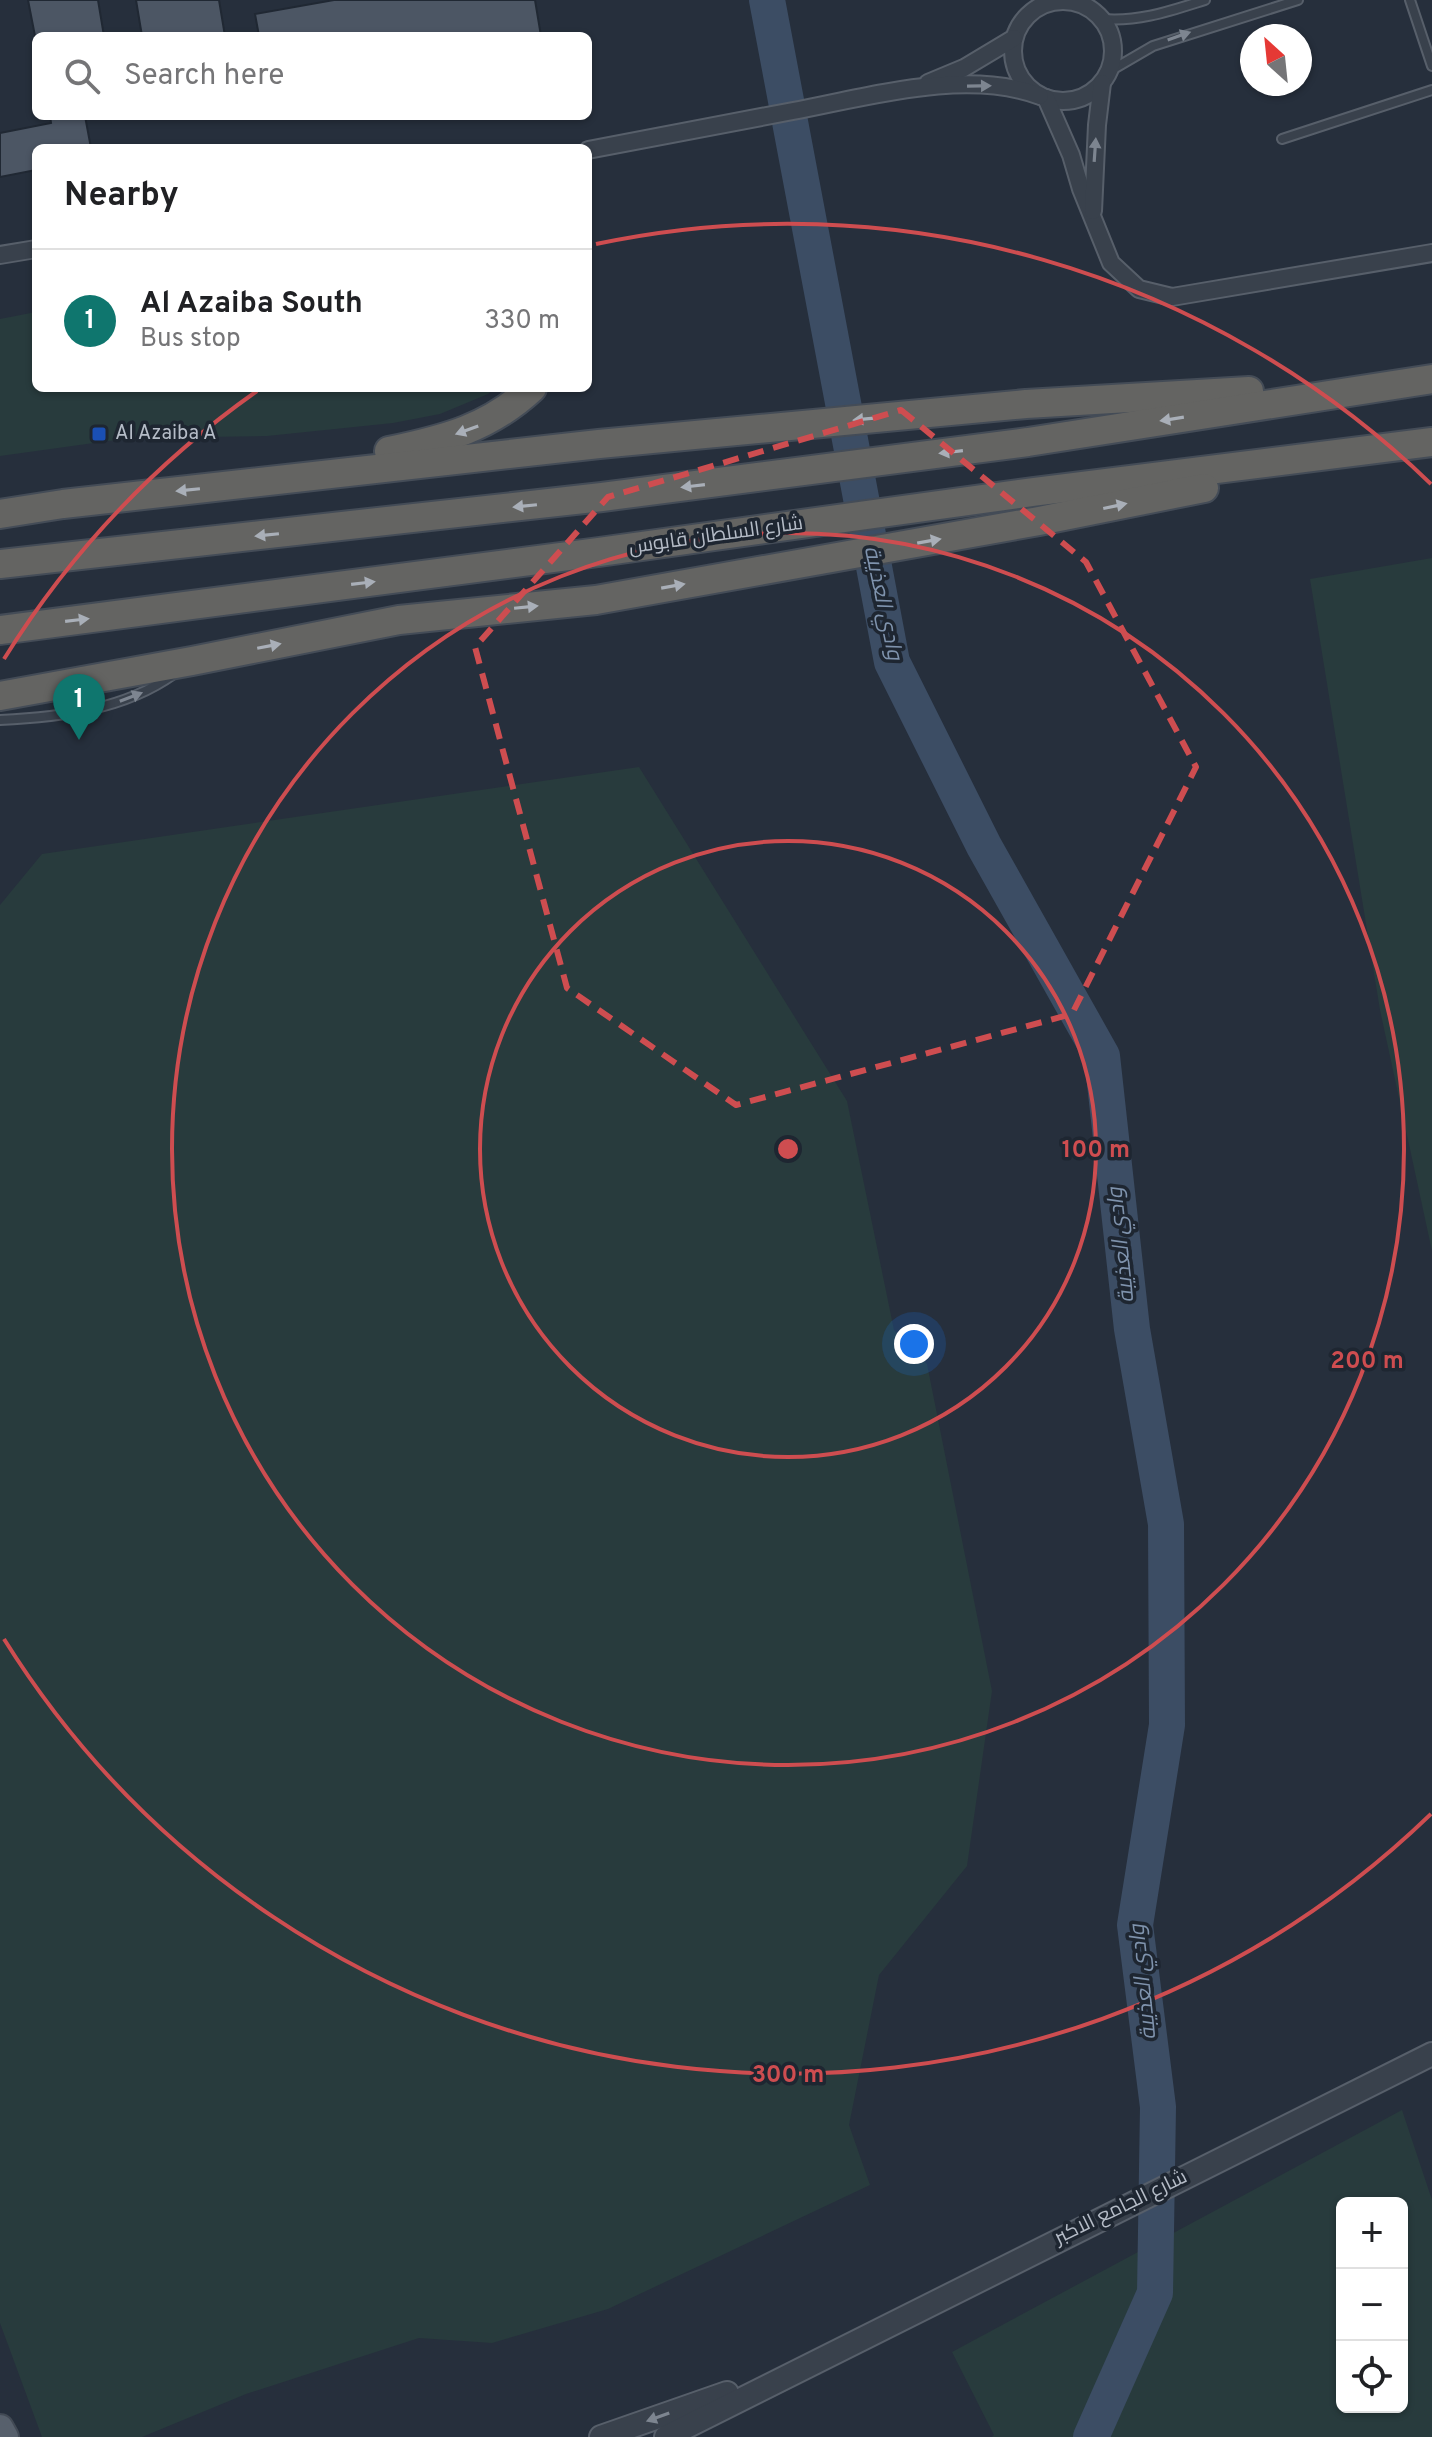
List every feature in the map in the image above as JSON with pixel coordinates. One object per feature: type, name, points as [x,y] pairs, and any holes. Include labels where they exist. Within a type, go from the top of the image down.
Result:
[{"type":"highway","points":[[0,514],[63,504],[599,444],[1026,404],[1424,380]]},
{"type":"highway","points":[[0,564],[602,497],[1028,442],[1424,380]]},
{"type":"highway","points":[[244,483],[439,441],[482,425],[528,392]]},
{"type":"highway","points":[[0,696],[399,620],[596,600],[1039,521],[1422,444]]},
{"type":"highway","name":"شارع السلطان قابوس","points":[[0,630],[1033,492],[1422,444]]},
{"type":"highway","points":[[0,503],[63,504]]},
{"type":"highway","points":[[0,689],[30,690]]},
{"type":"main road","points":[[0,2428],[5,2437]]},
{"type":"street","points":[[1025,19],[1027,0]]},
{"type":"street","points":[[1093,217],[1093,178],[1113,44],[1110,31],[1094,10],[1080,3],[1053,2],[1040,6],[1025,19],[1014,38],[1012,51],[1020,77],[1043,97],[1071,155],[1081,189],[1111,263],[1139,289],[1172,297],[1432,253]]},
{"type":"street","points":[[916,88],[964,68],[1014,38]]},
{"type":"street","points":[[595,149],[916,88],[989,85],[1019,88],[1043,97],[1067,101],[1080,99],[1106,77]]},
{"type":"street","points":[[0,255],[32,250]]},
{"type":"street","name":"شارع الجامع الاكبر","points":[[666,2437],[1432,2054]]},
{"type":"street","name":"شارع الجامع الاكبر","points":[[601,2437],[811,2363]]},
{"type":"lane","points":[[1094,10],[1125,21],[1147,19],[1205,0]]},
{"type":"lane","points":[[1106,77],[1163,42],[1298,0]]},
{"type":"lane","points":[[1419,0],[1411,5],[1432,66]]},
{"type":"lane","points":[[1282,139],[1432,90]]},
{"type":"lane","points":[[0,720],[47,717],[105,707],[158,686],[192,661]]},
{"type":"highlighted area","points":[[901,410],[1086,562],[1196,767],[1072,1014],[736,1105],[567,988],[475,647],[608,497]]},
{"type":"shaded area","points":[[32,313],[32,392],[490,392],[440,414],[393,423],[267,436],[130,438],[0,456],[0,319]]},
{"type":"shaded area","points":[[1432,558],[1432,1251],[1380,1010],[1310,579]]},
{"type":"shaded area","points":[[639,767],[847,1101],[894,1330],[927,1364],[992,1691],[967,1866],[879,1975],[849,2125],[870,2185],[608,2309],[492,2343],[419,2338],[246,2394],[142,2437],[42,2437],[0,2323],[0,905],[42,854]]},
{"type":"shaded area","points":[[1402,2110],[1432,2200],[1432,2437],[992,2437],[994,2435],[952,2352]]},
{"type":"building","points":[[28,0],[98,0],[103,32],[34,32]]},
{"type":"building","points":[[136,0],[219,0],[224,32],[141,32]]},
{"type":"building","points":[[334,0],[535,0],[540,32],[258,32],[255,14]]},
{"type":"building","points":[[51,120],[86,120],[90,144],[32,144],[32,171],[0,177],[0,133],[51,123]]},
{"type":"waterway","name":"وادي العذيبة","points":[[767,0],[892,662],[984,846],[1102,1056],[1132,1329],[1166,1524],[1167,1725],[1135,1925],[1158,2107],[1155,2293],[1091,2437]]},
{"type":"place","name":"Al Azaiba A","points":[[99,434]]},
{"type":"place","name":"Al Azaiba South","points":[[79,740]]}]
